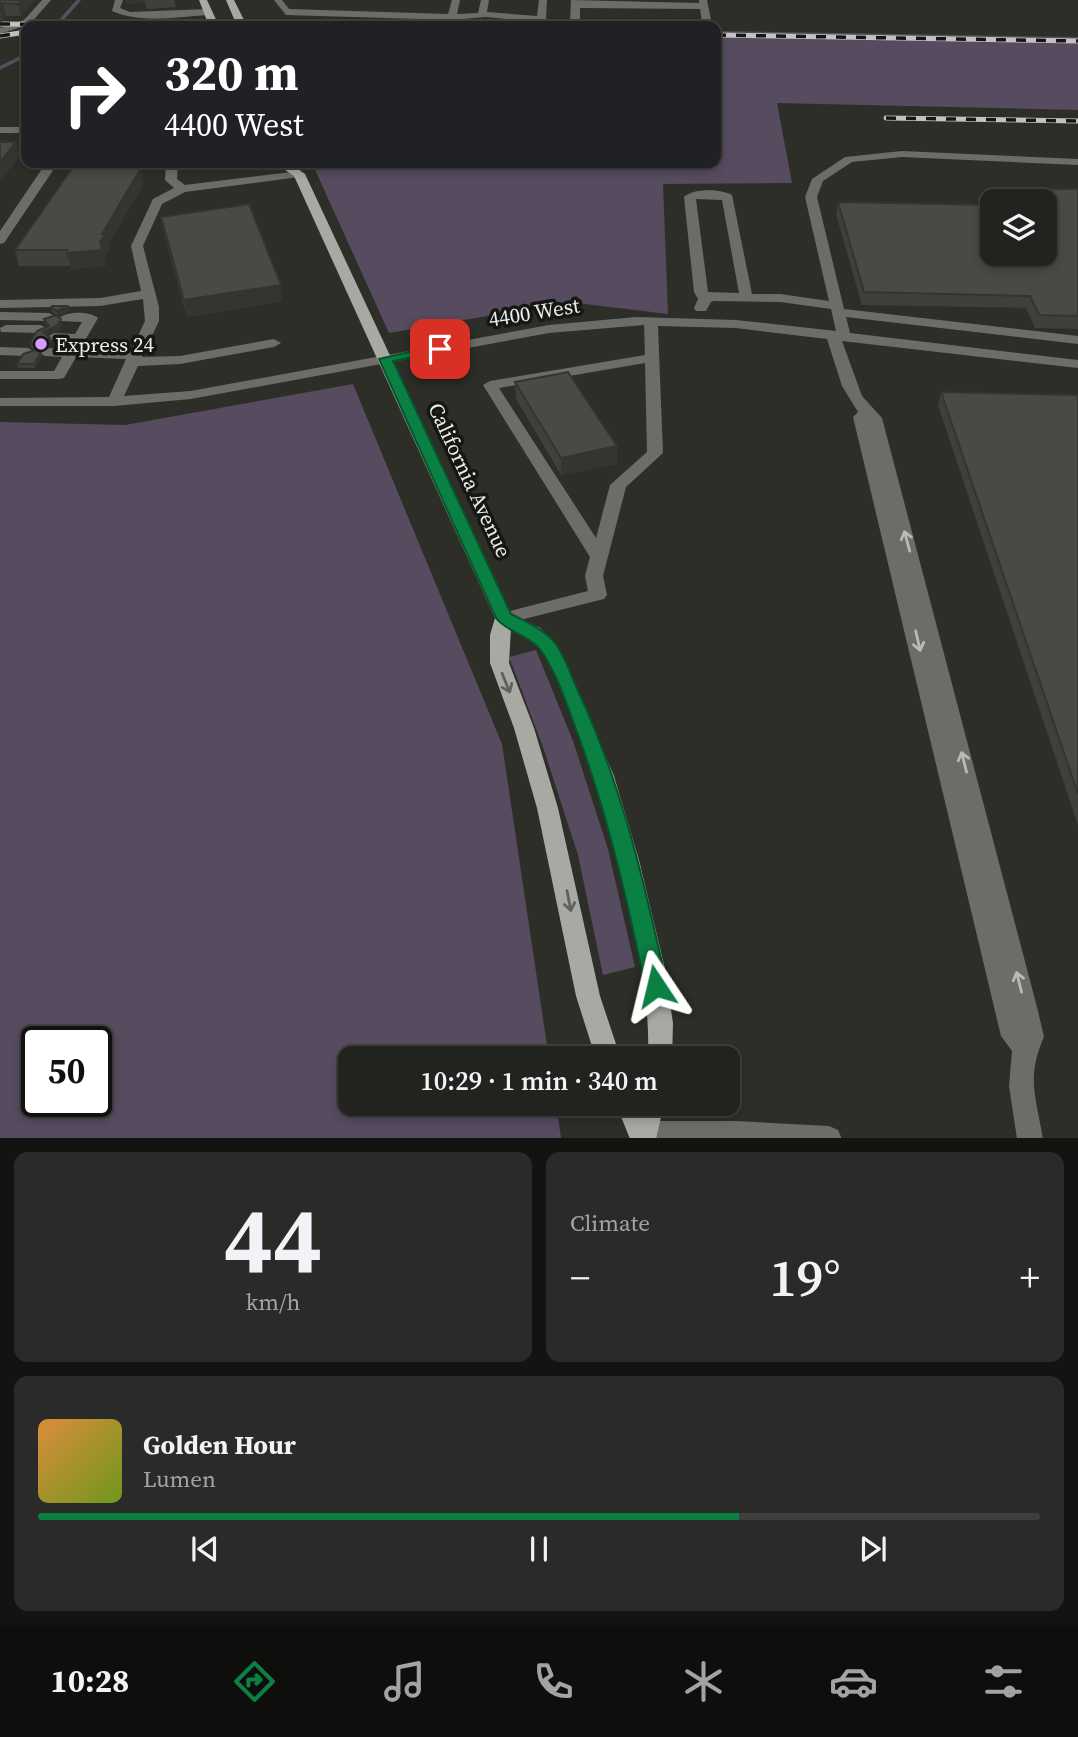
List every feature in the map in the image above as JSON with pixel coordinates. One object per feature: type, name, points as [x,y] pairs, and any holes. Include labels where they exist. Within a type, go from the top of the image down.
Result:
[{"type":"main road","points":[[202,0],[212,21]]},
{"type":"main road","points":[[230,0],[240,21]]},
{"type":"main road","name":"California Avenue","points":[[301,168],[504,618]]},
{"type":"main road","points":[[605,1046],[589,993],[544,789],[521,718],[498,662],[496,642],[504,618],[530,630],[549,647],[608,788],[653,965],[659,1007],[660,1046]]},
{"type":"main road","points":[[634,1116],[642,1136]]},
{"type":"main road","points":[[642,1136],[648,1116]]},
{"type":"street","points":[[28,21],[47,0]]},
{"type":"street","points":[[118,0],[116,9],[129,15],[208,12]]},
{"type":"street","points":[[278,0],[286,12],[383,15],[411,12],[482,14],[513,10],[512,18],[541,19],[543,0]]},
{"type":"street","points":[[311,0],[320,14]]},
{"type":"street","points":[[341,0],[350,15]]},
{"type":"street","points":[[372,0],[383,15]]},
{"type":"street","points":[[446,14],[456,0]]},
{"type":"street","points":[[482,14],[485,0]]},
{"type":"street","points":[[575,6],[704,7]]},
{"type":"street","points":[[0,31],[21,24]]},
{"type":"street","points":[[0,130],[21,130]]},
{"type":"street","points":[[1030,1138],[1021,1074],[1024,1046],[1032,1037],[1020,984],[874,418],[859,405],[844,372],[837,309],[811,197],[818,179],[849,159],[902,154],[1078,162]]},
{"type":"street","points":[[0,240],[49,168]]},
{"type":"street","points":[[172,168],[171,180],[182,189]]},
{"type":"street","points":[[114,402],[152,321],[137,246],[157,202],[182,189],[301,168]]},
{"type":"street","points":[[705,299],[701,292],[692,210],[693,195],[723,195],[728,198],[746,298]]},
{"type":"street","points":[[2,310],[100,302],[148,294]]},
{"type":"street","points":[[699,321],[701,302],[705,299],[780,298],[837,309],[1078,340]]},
{"type":"street","points":[[2,310],[52,327]]},
{"type":"street","points":[[0,336],[91,318],[59,375],[0,375]]},
{"type":"street","points":[[504,618],[598,595],[594,576],[618,485],[655,453],[651,321]]},
{"type":"street","name":"4400 West","points":[[0,402],[114,402],[232,389],[549,329],[651,321],[699,321],[1078,364]]},
{"type":"street","points":[[0,322],[84,331]]},
{"type":"street","points":[[0,328],[52,327]]},
{"type":"street","points":[[0,357],[180,360],[274,343]]},
{"type":"street","points":[[0,351],[33,358]]},
{"type":"street","points":[[0,363],[33,358]]},
{"type":"street","points":[[599,557],[490,385],[652,358]]},
{"type":"street","points":[[642,1136],[735,1134],[810,1138]]},
{"type":"shaded area","points":[[246,19],[326,21],[247,21]]},
{"type":"shaded area","points":[[721,31],[1078,37],[1078,110],[777,103],[792,183],[663,184],[668,314],[568,302],[389,333],[314,168],[721,168]]},
{"type":"shaded area","points":[[353,384],[502,744],[547,1046],[338,1046],[338,1116],[558,1116],[561,1138],[0,1138],[0,422],[125,425]]},
{"type":"shaded area","points":[[536,650],[573,741],[608,849],[635,967],[603,975],[578,855],[543,747],[509,657]]},
{"type":"building","points":[[0,0],[22,0],[18,4],[3,3],[0,7]]},
{"type":"building","points":[[0,142],[16,142],[0,162]]},
{"type":"building","points":[[72,168],[141,168],[102,234],[106,234],[100,242],[102,250],[67,253],[67,250],[15,250]]},
{"type":"building","points":[[1057,189],[1078,189],[1078,316],[1039,315],[1030,296],[864,292],[838,202],[980,205],[980,266],[1057,266]]},
{"type":"building","points":[[249,204],[281,285],[184,300],[161,217]]},
{"type":"building","points":[[69,306],[57,311],[51,308]]},
{"type":"building","points":[[56,315],[61,319],[57,326],[43,332],[50,338],[35,346],[30,342],[37,331],[49,326],[44,319]]},
{"type":"building","points":[[35,350],[41,353],[34,364],[17,364],[23,354]]},
{"type":"building","points":[[568,372],[617,446],[561,458],[515,382]]},
{"type":"building","points":[[941,392],[1078,395],[1078,794]]},
{"type":"waterway","points":[[62,19],[79,0]]},
{"type":"waterway","points":[[0,68],[21,58]]},
{"type":"railway","points":[[0,24],[21,24]]},
{"type":"railway","points":[[0,36],[21,33]]},
{"type":"railway","points":[[721,35],[1078,41]]},
{"type":"railway","points":[[886,118],[1078,121]]},
{"type":"place","name":"Express 24","points":[[41,344]]},
{"type":"route","points":[[440,349],[386,359],[504,618],[530,630],[549,647],[578,711],[608,788],[632,871],[656,986]]}]
